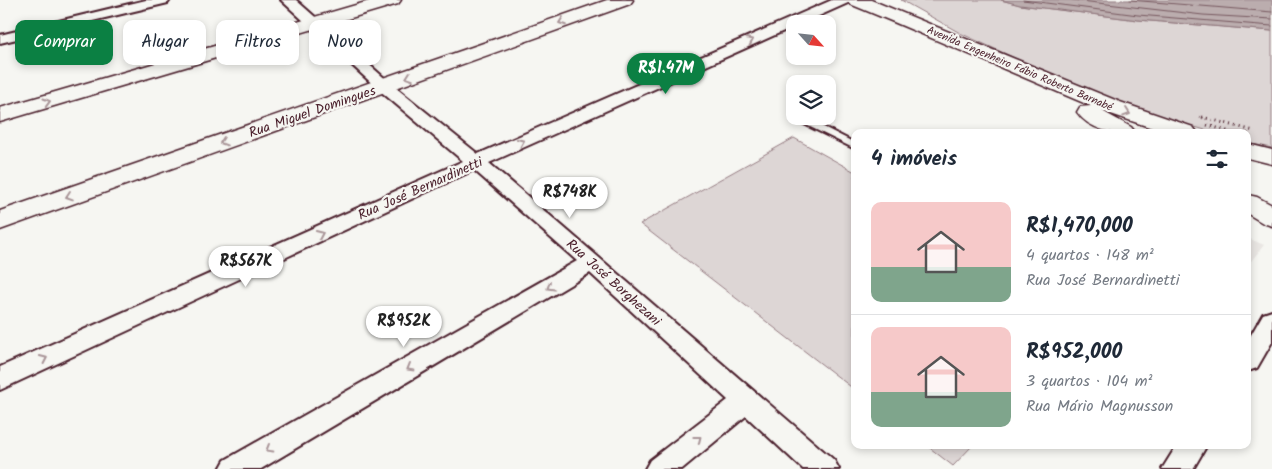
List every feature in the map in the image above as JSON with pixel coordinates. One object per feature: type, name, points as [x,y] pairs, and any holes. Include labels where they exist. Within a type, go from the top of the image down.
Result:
[{"type":"main road","points":[[324,20],[392,0]]},
{"type":"main road","name":"Rua Miguel Domingues","points":[[0,220],[624,0]]},
{"type":"main road","name":"Avenida Engenheiro Fábio Roberto Barnabé","points":[[856,0],[970,46],[1010,65],[1112,107],[1176,129]]},
{"type":"main road","points":[[891,0],[940,26],[970,46]]},
{"type":"main road","points":[[0,115],[309,24]]},
{"type":"main road","points":[[1010,65],[1050,91],[1118,129]]},
{"type":"main road","points":[[1251,152],[1272,157]]},
{"type":"main road","points":[[1251,205],[1272,217]]},
{"type":"street","points":[[0,39],[163,0]]},
{"type":"street","name":"Rua José Borghezani","points":[[288,0],[311,20]]},
{"type":"street","name":"Rua José Bernardinetti","points":[[0,379],[476,162],[843,0]]},
{"type":"street","name":"Rua José Borghezani","points":[[361,65],[592,262],[824,469]]},
{"type":"street","points":[[235,469],[592,262]]},
{"type":"street","points":[[660,469],[746,401]]},
{"type":"lane","points":[[813,125],[851,144]]},
{"type":"shaded area","points":[[901,0],[1001,0],[1020,5],[1138,20],[1272,31],[1272,148],[1251,144],[1251,129],[1202,129],[1164,118],[1085,90],[960,33]]},
{"type":"shaded area","points":[[794,138],[851,170],[851,387],[640,224]]},
{"type":"shaded area","points":[[1251,239],[1264,245],[1251,261]]},
{"type":"shaded area","points":[[931,449],[969,449],[953,466]]},
{"type":"water","points":[[1001,0],[1272,0],[1272,31],[1138,20],[1020,5]]}]
